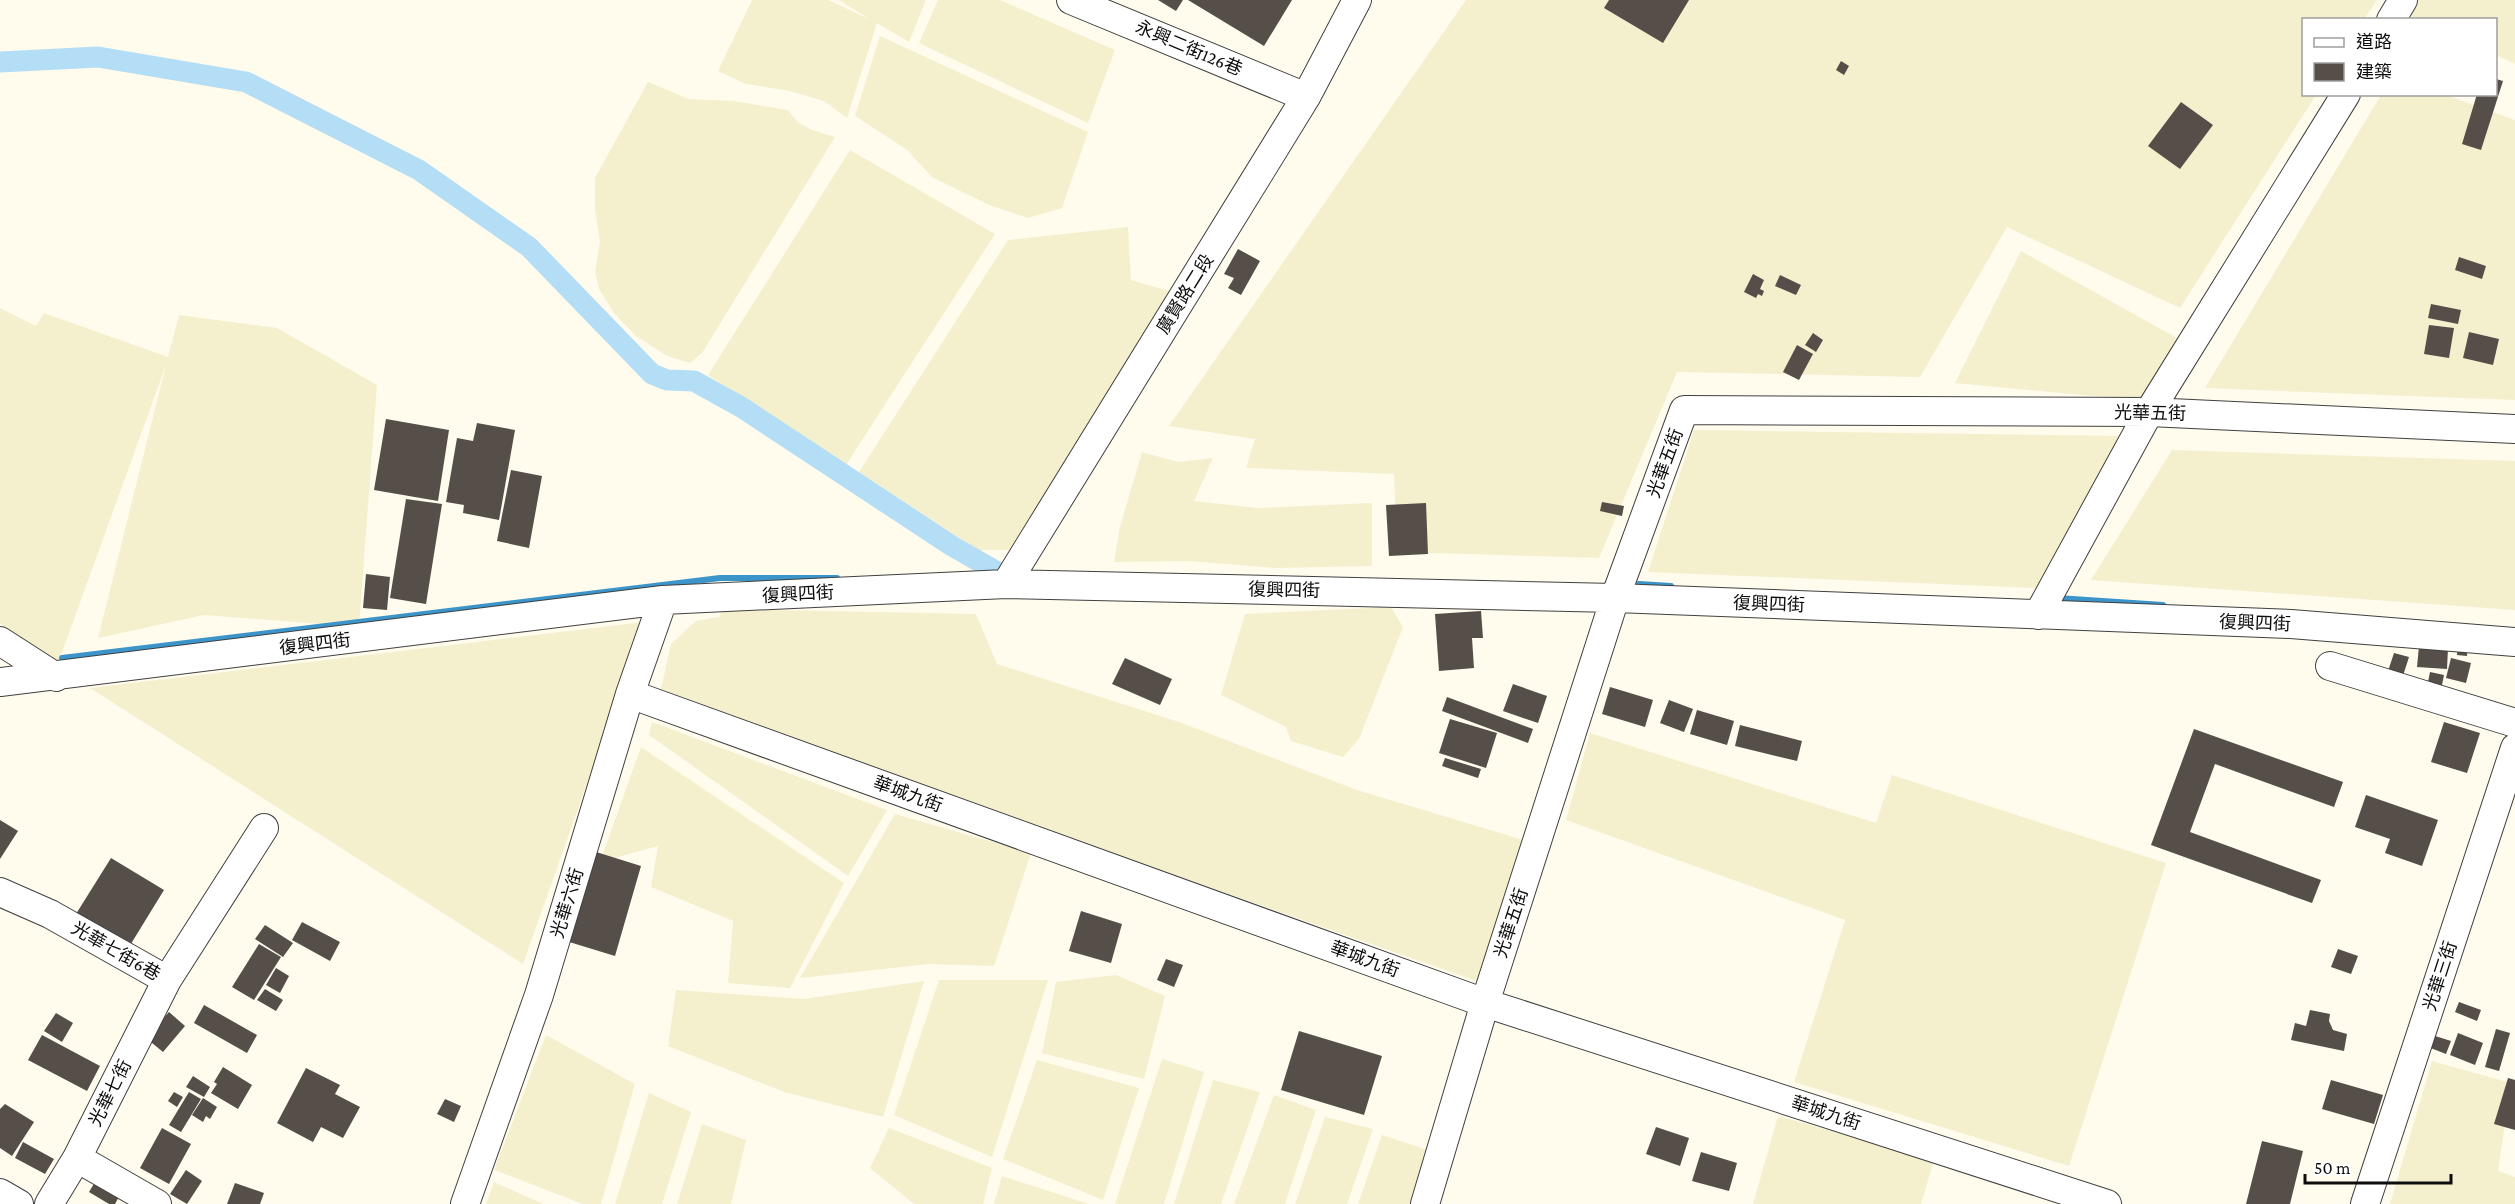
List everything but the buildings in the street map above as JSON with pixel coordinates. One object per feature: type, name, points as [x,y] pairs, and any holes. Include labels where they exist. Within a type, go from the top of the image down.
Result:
[{"type":"street","name":"永興二街126巷","points":[[1071,0],[1120,18],[1306,97]]},
{"type":"street","name":"廣賢路二段","points":[[1006,584],[1306,97],[1357,0]]},
{"type":"street","points":[[2392,18],[2403,0]]},
{"type":"street","points":[[2038,615],[2149,412],[2345,96]]},
{"type":"street","name":"光華五街","points":[[1425,1204],[1485,1003],[1616,598],[1684,410],[2149,412],[2515,429]]},
{"type":"street","name":"復興四街","points":[[0,682],[56,677],[663,600],[1006,584],[1616,598],[2290,624],[2515,642]]},
{"type":"street","name":"光華六街","points":[[465,1204],[540,995],[630,694],[663,600]]},
{"type":"street","points":[[0,641],[56,677]]},
{"type":"street","points":[[2330,666],[2515,723]]},
{"type":"street","name":"華城九街","points":[[630,694],[1485,1003],[2107,1204]]},
{"type":"street","name":"光華三街","points":[[2365,1204],[2515,748]]},
{"type":"street","name":"光華七街6巷","points":[[0,892],[50,914],[167,980],[264,828]]},
{"type":"street","name":"光華七街","points":[[50,1204],[77,1158],[167,980]]},
{"type":"street","points":[[77,1158],[157,1204]]},
{"type":"street","points":[[0,1193],[19,1204]]},
{"type":"shaded area","points":[[752,0],[828,0],[869,19],[839,0],[926,0],[909,42],[877,23],[847,118],[824,101],[790,91],[746,84],[718,71]]},
{"type":"shaded area","points":[[938,0],[1000,0],[1115,50],[1088,123],[919,43]]},
{"type":"shaded area","points":[[1466,0],[2377,0],[2365,18],[2302,18],[2302,96],[2315,96],[2180,308],[2007,227],[1920,377],[1677,372],[1599,558],[1397,552],[1394,474],[1246,468],[1255,439],[1169,426]]},
{"type":"shaded area","points":[[2403,0],[2515,0],[2515,64],[2497,55],[2497,18],[2415,18],[2397,10]]},
{"type":"shaded area","points":[[880,36],[1088,132],[1062,208],[1028,218],[989,205],[932,177],[906,149],[855,116]]},
{"type":"shaded area","points":[[648,82],[689,99],[733,101],[788,110],[797,122],[812,130],[835,137],[702,353],[690,363],[667,356],[636,336],[614,313],[599,289],[595,272],[600,242],[595,210],[595,178]]},
{"type":"shaded area","points":[[2380,96],[2449,96],[2515,120],[2515,400],[2205,388]]},
{"type":"shaded area","points":[[850,150],[995,234],[844,468],[708,375]]},
{"type":"shaded area","points":[[1128,227],[1131,280],[1169,291],[1173,301],[1015,550],[978,550],[859,472],[1008,240]]},
{"type":"shaded area","points":[[2021,251],[2184,342],[2146,401],[1955,383]]},
{"type":"shaded area","points":[[0,308],[36,326],[44,313],[168,357],[179,315],[277,328],[377,385],[359,627],[204,615],[98,638],[166,365],[56,669],[0,623]]},
{"type":"shaded area","points":[[1694,430],[2126,436],[2037,588],[1648,572]]},
{"type":"shaded area","points":[[2172,450],[2515,461],[2515,610],[2091,580]]},
{"type":"shaded area","points":[[1142,452],[1178,462],[1213,458],[1194,501],[1257,508],[1372,503],[1372,566],[1275,568],[1189,561],[1114,562],[1120,527]]},
{"type":"shaded area","points":[[1391,607],[1403,627],[1359,739],[1343,757],[1291,741],[1286,727],[1221,695],[1245,614]]},
{"type":"shaded area","points":[[723,609],[976,614],[997,664],[1179,722],[1357,790],[1527,841],[1482,983],[660,694],[671,644],[696,621],[719,617]]},
{"type":"shaded area","points":[[644,622],[523,964],[90,688]]},
{"type":"shaded area","points":[[652,722],[887,810],[848,876],[649,735]]},
{"type":"shaded area","points":[[1590,733],[1876,823],[1892,775],[2166,863],[2069,1166],[1794,1082],[1845,920],[1566,820]]},
{"type":"shaded area","points":[[641,747],[844,883],[790,988],[728,983],[733,921],[651,887],[658,846],[600,862]]},
{"type":"shaded area","points":[[895,814],[1031,853],[994,966],[929,964],[800,978]]},
{"type":"shaded area","points":[[1116,975],[1165,996],[1144,1079],[1042,1053],[1056,982]]},
{"type":"shaded area","points":[[939,980],[1048,980],[992,1157],[894,1115]]},
{"type":"shaded area","points":[[924,981],[883,1117],[784,1092],[668,1046],[676,990],[804,999]]},
{"type":"shaded area","points":[[546,1035],[635,1084],[601,1204],[583,1204],[494,1170]]},
{"type":"shaded area","points":[[1162,1059],[1204,1072],[1164,1204],[1115,1204]]},
{"type":"shaded area","points":[[1037,1060],[1139,1088],[1103,1200],[1003,1159]]},
{"type":"shaded area","points":[[2432,1061],[2511,1083],[2498,1171],[2515,1177],[2515,1204],[2390,1204]]},
{"type":"shaded area","points":[[1213,1080],[1260,1092],[1221,1204],[1174,1204]]},
{"type":"shaded area","points":[[649,1093],[691,1112],[662,1204],[615,1204]]},
{"type":"shaded area","points":[[1274,1095],[1316,1110],[1285,1204],[1234,1204]]},
{"type":"shaded area","points":[[1778,1116],[1934,1160],[1921,1204],[1753,1204]]},
{"type":"shaded area","points":[[1325,1117],[1373,1129],[1347,1204],[1295,1204]]},
{"type":"shaded area","points":[[702,1124],[746,1140],[731,1204],[677,1204]]},
{"type":"shaded area","points":[[889,1128],[992,1168],[983,1204],[914,1204],[870,1168]]},
{"type":"shaded area","points":[[1382,1135],[1428,1150],[1411,1204],[1358,1204]]},
{"type":"shaded area","points":[[1002,1176],[1089,1204],[994,1204]]},
{"type":"shaded area","points":[[494,1182],[543,1204],[486,1204]]},
{"type":"waterway","points":[[0,62],[98,57],[246,82],[419,170],[529,247],[652,374],[667,380],[694,381],[741,407],[952,546],[1008,578]]},
{"type":"waterway","points":[[62,658],[720,578],[837,578]]},
{"type":"waterway","points":[[1639,584],[1671,586]]},
{"type":"waterway","points":[[2057,598],[2163,605]]}]
